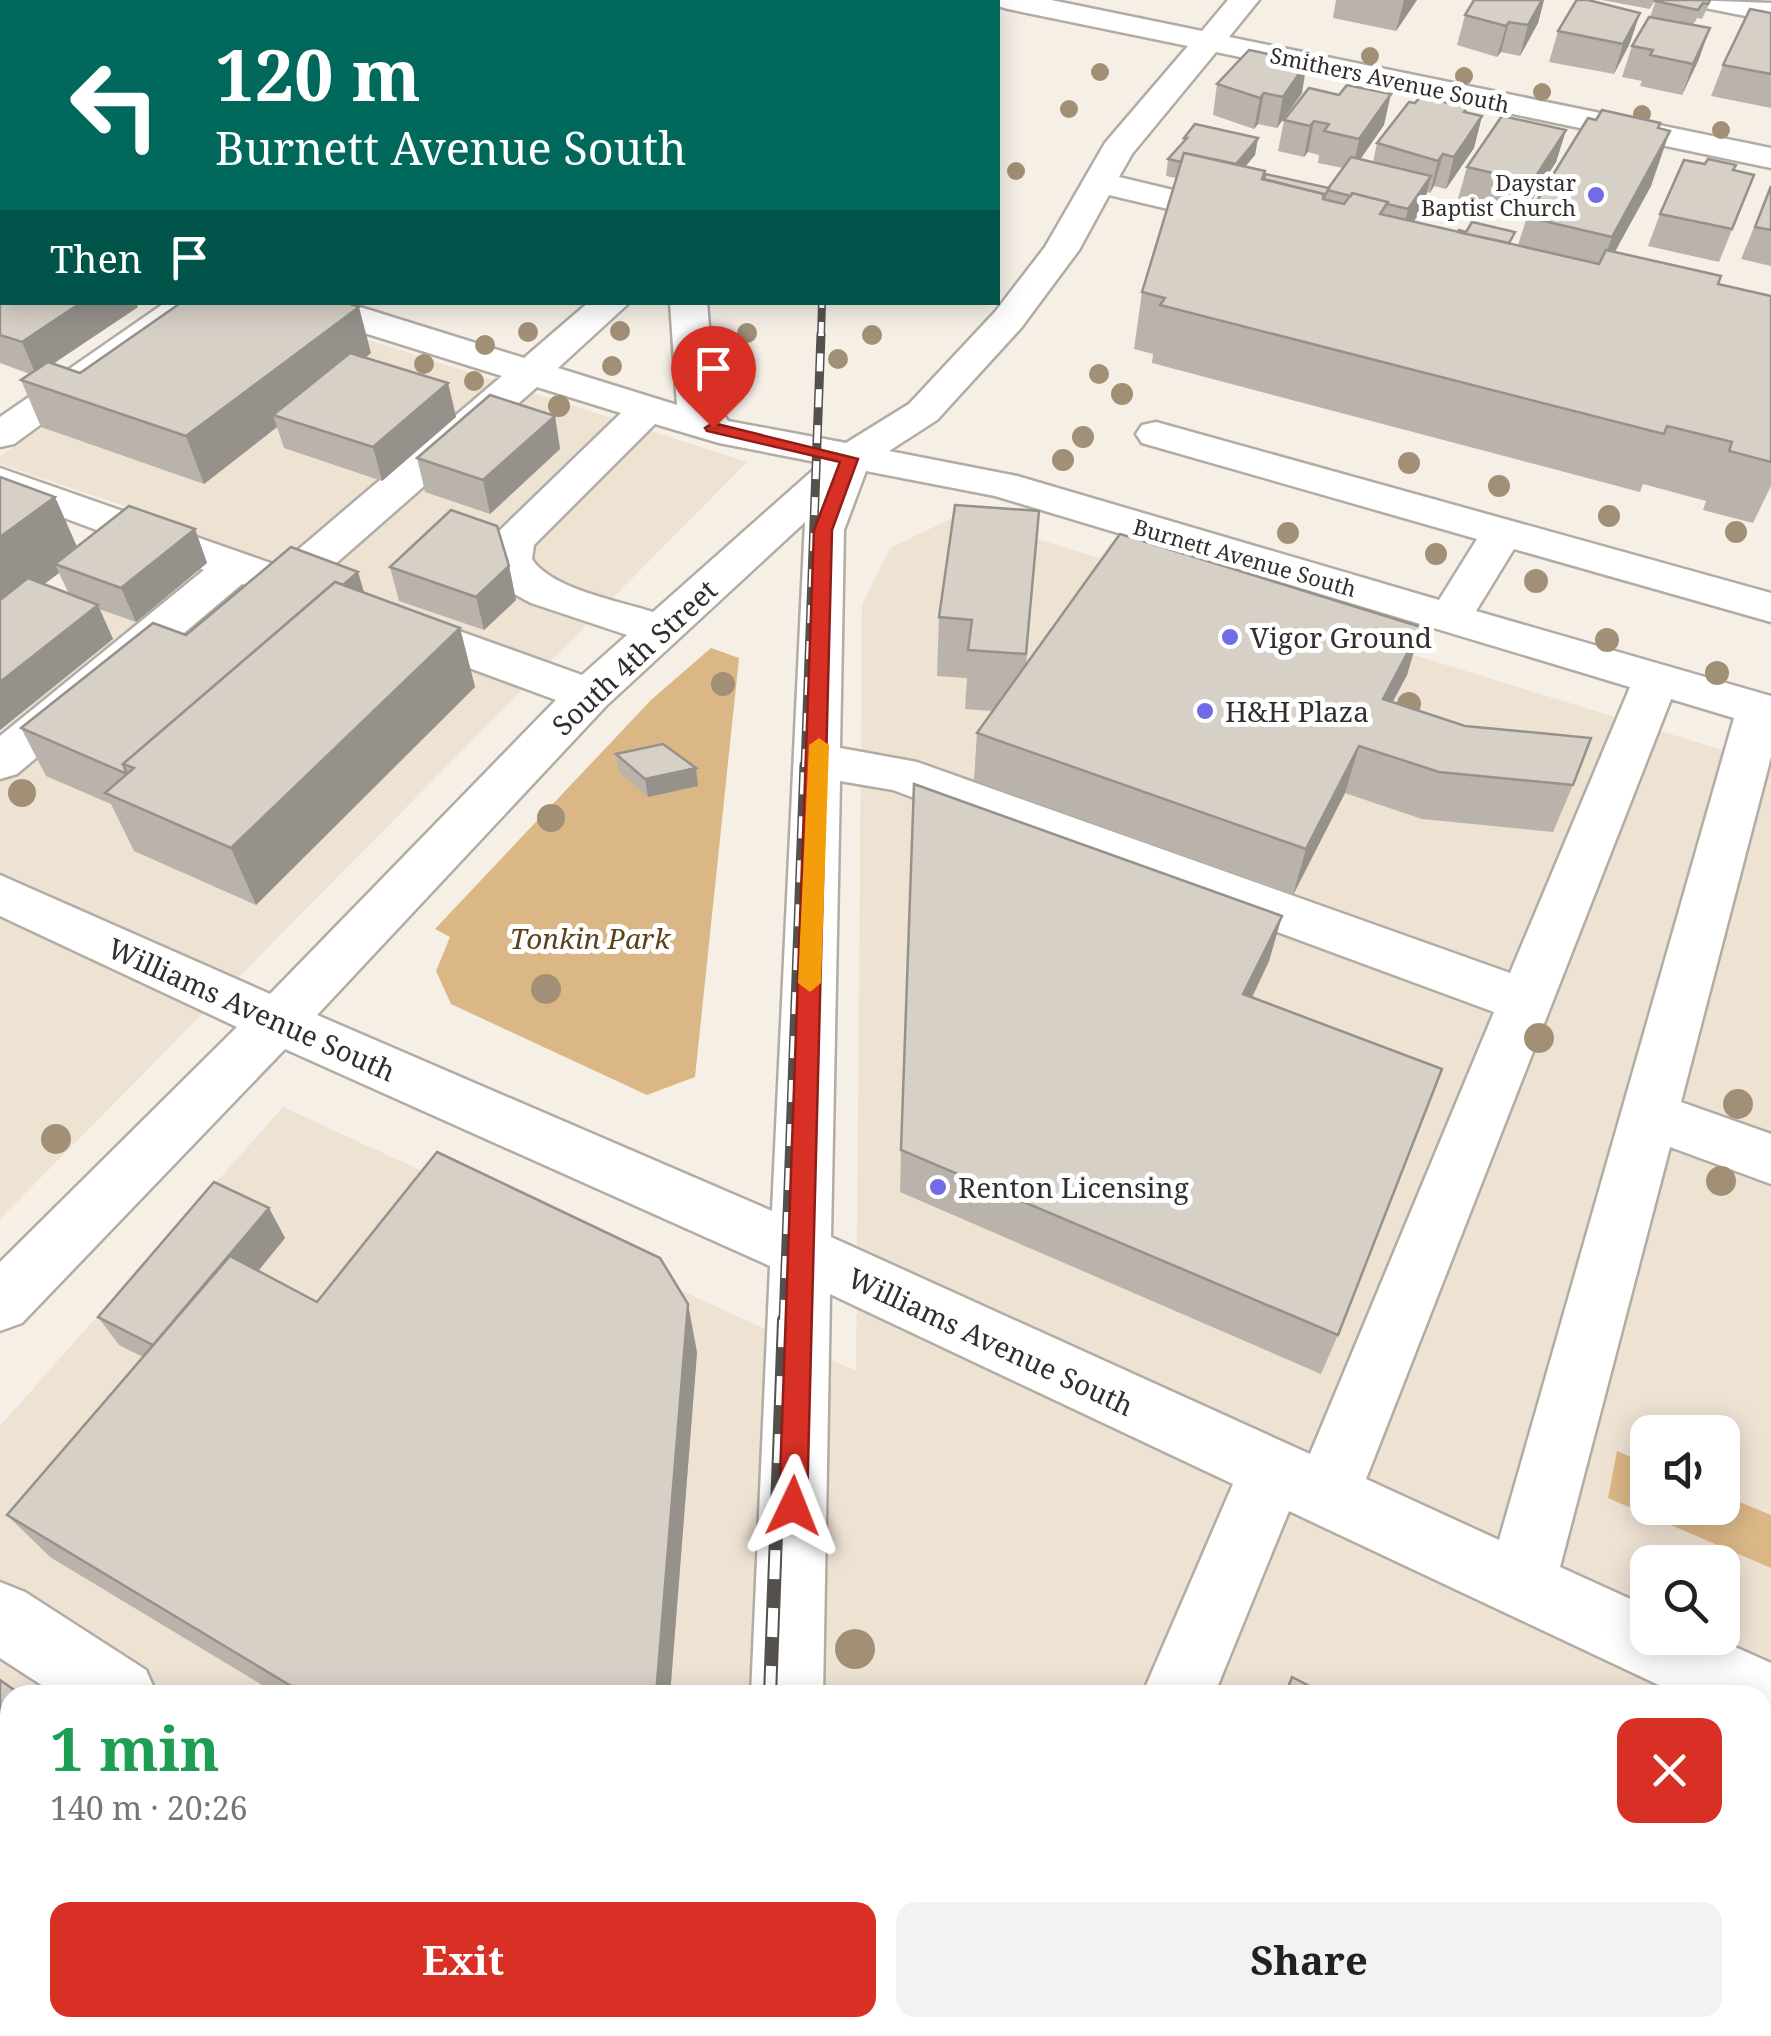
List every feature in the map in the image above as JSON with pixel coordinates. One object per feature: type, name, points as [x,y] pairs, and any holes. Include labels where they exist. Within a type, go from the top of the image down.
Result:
[{"type":"street","name":"Smithers Avenue South","points":[[1008,0],[1771,158]]},
{"type":"street","name":"South 4th Street","points":[[0,1302],[278,1022],[589,694],[849,459],[923,412],[1008,320],[1061,250],[1118,150],[1244,0]]},
{"type":"street","points":[[1704,0],[1771,12]]},
{"type":"street","points":[[1102,183],[1271,223]]},
{"type":"street","points":[[0,435],[187,305]]},
{"type":"street","name":"Burnett Avenue South","points":[[314,305],[713,428],[849,459],[1002,485],[1766,711]]},
{"type":"street","points":[[285,584],[609,305]]},
{"type":"street","points":[[688,305],[695,404],[713,428]]},
{"type":"street","points":[[649,408],[513,541],[510,559],[523,580],[548,593],[660,630]]},
{"type":"street","points":[[1156,434],[1771,608]]},
{"type":"street","points":[[787,1685],[823,530],[849,459]]},
{"type":"street","points":[[0,480],[589,694]]},
{"type":"street","points":[[1450,618],[1503,532]]},
{"type":"street","points":[[0,762],[235,567]]},
{"type":"street","points":[[1184,1685],[1299,1483],[1526,1001],[1656,679]]},
{"type":"street","points":[[1520,1585],[1648,1115],[1766,711]]},
{"type":"street","points":[[818,761],[900,774],[1526,1001]]},
{"type":"street","name":"Williams Avenue South","points":[[0,894],[278,1022],[800,1250],[1737,1685]]},
{"type":"street","points":[[1648,1115],[1771,1159]]},
{"type":"street","points":[[0,1617],[105,1685]]},
{"type":"shaded area","points":[[224,305],[261,305],[747,462],[0,1219],[0,646],[163,519],[0,464],[0,456]]},
{"type":"shaded area","points":[[959,515],[1771,765],[1771,1685],[0,1685],[0,1426],[283,1107],[856,1371],[862,605],[890,548]]},
{"type":"green space","name":"Tonkin Park","points":[[711,648],[739,658],[695,1077],[647,1095],[451,1004],[436,971],[450,937],[435,929],[651,700]]},
{"type":"green space","points":[[1617,1451],[1630,1457],[1630,1507],[1608,1498]]},
{"type":"green space","points":[[1740,1502],[1771,1515],[1771,1568],[1740,1555],[1740,1545],[1717,1545],[1671,1525],[1740,1525]]},
{"type":"building","points":[[1474,0],[1542,0],[1528,25],[1509,22],[1506,26],[1465,15]]},
{"type":"building","points":[[1578,0],[1640,13],[1623,44],[1558,31]]},
{"type":"building","points":[[1656,0],[1710,0],[1698,10]]},
{"type":"building","points":[[1750,9],[1771,13],[1771,74],[1723,65]]},
{"type":"building","points":[[1649,17],[1710,28],[1693,64],[1650,55],[1653,50],[1632,46]]},
{"type":"building","points":[[1249,50],[1307,62],[1283,97],[1264,93],[1260,98],[1217,84]]},
{"type":"building","points":[[1347,85],[1391,94],[1359,139],[1324,131],[1329,124],[1314,121],[1310,126],[1284,120],[1309,88],[1339,95]]},
{"type":"building","points":[[1420,97],[1467,107],[1464,112],[1482,116],[1454,157],[1443,154],[1438,161],[1377,143],[1409,102],[1415,103]]},
{"type":"building","points":[[1602,110],[1660,123],[1658,128],[1670,131],[1612,237],[1527,217],[1588,118],[1596,120]]},
{"type":"building","points":[[1502,116],[1566,130],[1532,182],[1467,167]]},
{"type":"building","points":[[1195,124],[1258,138],[1236,164],[1184,153],[1181,162],[1168,159]]},
{"type":"building","points":[[1184,153],[1265,171],[1262,179],[1324,194],[1323,199],[1344,204],[1352,193],[1388,202],[1380,214],[1599,264],[1606,250],[1721,276],[1718,284],[1771,296],[1771,462],[1729,451],[1732,442],[1667,426],[1664,434],[1160,305],[1165,298],[1142,292]]},
{"type":"building","points":[[1351,157],[1431,176],[1408,209],[1327,190]]},
{"type":"building","points":[[1708,159],[1736,165],[1733,170],[1754,175],[1732,229],[1660,214],[1684,160],[1705,164]]},
{"type":"building","points":[[1265,174],[1329,188],[1323,199],[1324,194],[1264,179]]},
{"type":"building","points":[[1771,186],[1771,230],[1755,227]]},
{"type":"building","points":[[1472,222],[1515,232],[1509,243],[1458,232],[1466,232]]},
{"type":"building","points":[[0,305],[78,305],[22,342],[0,335]]},
{"type":"building","points":[[178,305],[359,307],[186,436],[21,380],[48,362],[80,373]]},
{"type":"building","points":[[350,353],[448,383],[373,447],[273,415]]},
{"type":"building","points":[[490,395],[555,416],[483,480],[417,458]]},
{"type":"building","points":[[0,477],[55,497],[0,537]]},
{"type":"building","points":[[955,505],[1039,511],[1026,654],[968,650],[972,620],[939,617]]},
{"type":"building","points":[[129,506],[195,529],[121,588],[55,564]]},
{"type":"building","points":[[451,510],[497,526],[509,566],[476,597],[390,567]]},
{"type":"building","name":"H&H Plaza","points":[[1120,534],[1421,627],[1383,699],[1465,726],[1591,738],[1573,785],[1439,772],[1359,746],[1306,849],[977,733]]},
{"type":"building","points":[[291,547],[358,572],[343,585],[335,582],[123,764],[127,774],[21,728],[153,623],[186,635]]},
{"type":"building","points":[[28,578],[98,605],[0,682],[0,600]]},
{"type":"building","points":[[335,582],[460,628],[231,848],[105,793],[134,768],[123,764]]},
{"type":"building","points":[[663,744],[696,768],[645,779],[616,754]]},
{"type":"building","points":[[914,784],[1282,916],[1243,994],[1442,1069],[1338,1335],[901,1150]]},
{"type":"building","points":[[437,1152],[660,1258],[688,1304],[657,1685],[289,1685],[7,1515],[230,1256],[317,1302]]},
{"type":"building","points":[[214,1182],[269,1208],[153,1345],[98,1317]]},
{"type":"building","points":[[1292,1677],[1308,1685],[1289,1685]]},
{"type":"railway","points":[[821,336],[822,305]]},
{"type":"railway","points":[[805,767],[821,334]]},
{"type":"railway","points":[[784,1322],[805,765]]},
{"type":"railway","points":[[770,1685],[784,1320]]},
{"type":"slow traffic","points":[[810,983],[819,745]]},
{"type":"place","name":"Daystar Baptist Church","points":[[1596,195]]},
{"type":"place","name":"Vigor Ground","points":[[1230,637]]},
{"type":"place","name":"H&H Plaza","points":[[1205,711]]},
{"type":"place","name":"Renton Licensing","points":[[938,1187]]},
{"type":"route","points":[[713,428],[849,459],[823,530],[793,1506]]}]
